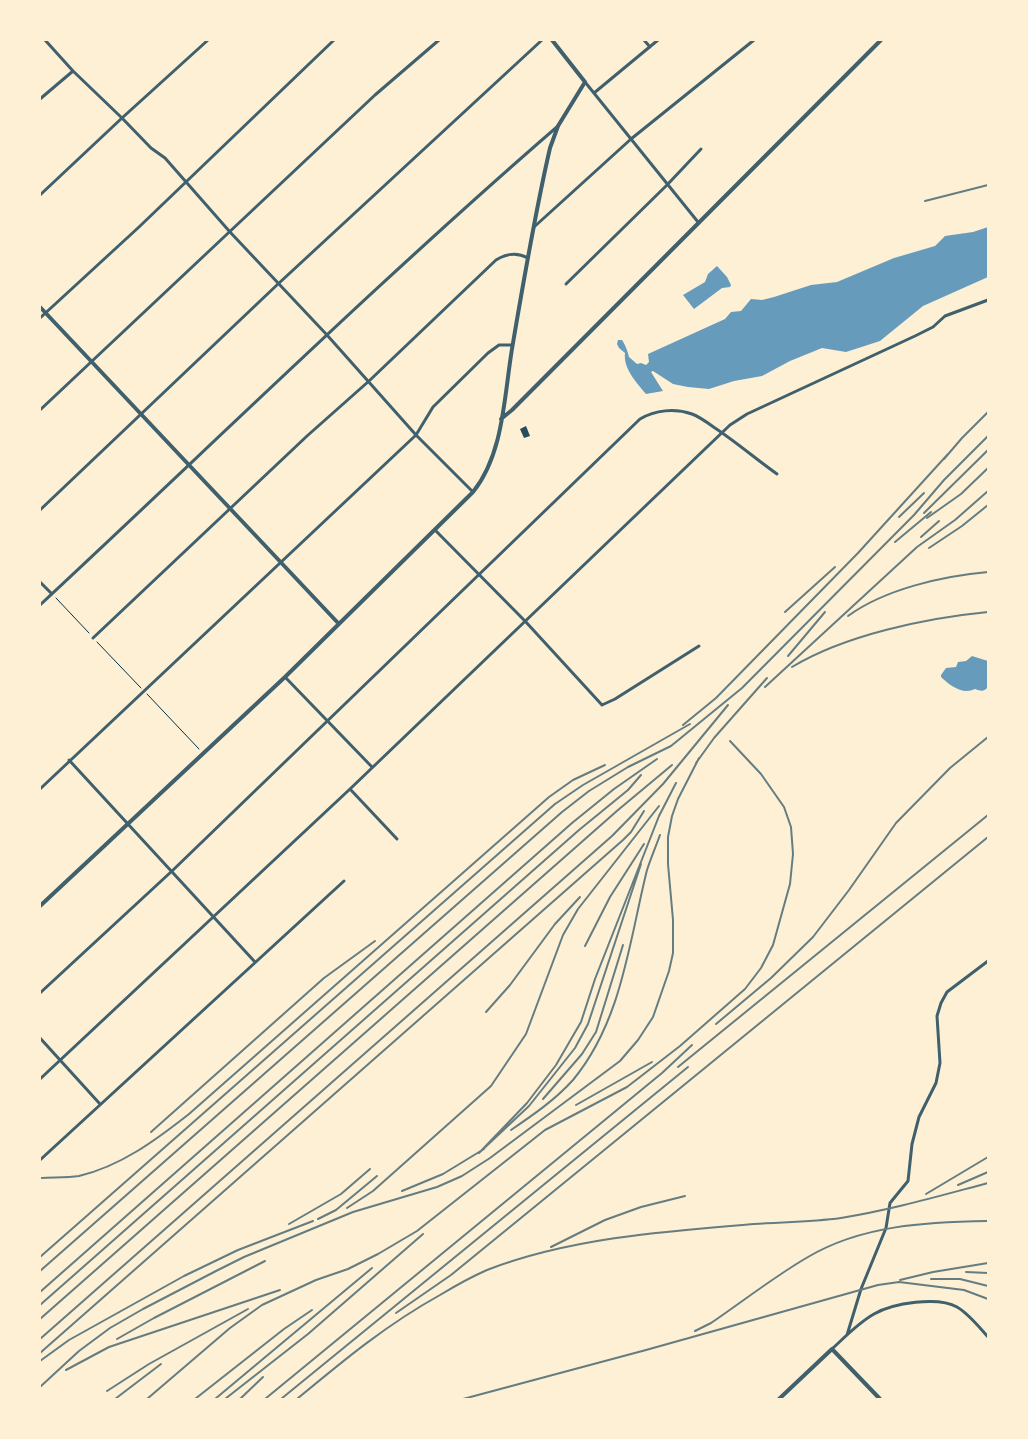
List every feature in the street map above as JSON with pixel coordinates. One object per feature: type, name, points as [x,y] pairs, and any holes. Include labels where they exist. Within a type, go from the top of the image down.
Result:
[{"type":"street","points":[[45,40],[73,71],[151,148],[165,158],[230,232],[327,334],[416,435],[473,492]]},
{"type":"street","points":[[40,195],[208,40]]},
{"type":"street","points":[[40,318],[334,40]]},
{"type":"street","points":[[40,410],[375,96],[439,40]]},
{"type":"street","points":[[40,510],[278,284],[542,40]]},
{"type":"street","points":[[552,40],[698,222]]},
{"type":"street","points":[[644,40],[650,47]]},
{"type":"street","points":[[594,93],[658,40]]},
{"type":"street","points":[[534,227],[631,139],[754,40]]},
{"type":"street","points":[[501,419],[881,40]]},
{"type":"street","points":[[40,99],[73,71]]},
{"type":"street","points":[[40,906],[285,677],[473,492],[485,476],[501,419],[512,346],[550,148],[558,126],[585,82]]},
{"type":"street","points":[[40,605],[190,466],[327,334],[473,200],[558,126]]},
{"type":"street","points":[[566,284],[701,149]]},
{"type":"street","points":[[94,638],[496,260],[508,254],[516,254],[528,259]]},
{"type":"street","points":[[40,1079],[350,789],[722,432],[747,414],[915,336],[933,326],[945,316],[988,300]]},
{"type":"street","points":[[40,307],[339,624]]},
{"type":"street","points":[[40,789],[416,435],[433,406],[488,353],[499,345],[512,346]]},
{"type":"street","points":[[40,993],[172,871],[647,414],[674,410],[698,416],[777,474]]},
{"type":"street","points":[[435,530],[524,621],[602,705],[615,699],[699,646]]},
{"type":"street","points":[[40,582],[52,594]]},
{"type":"street","points":[[285,677],[372,767]]},
{"type":"street","points":[[69,760],[255,962]]},
{"type":"street","points":[[350,789],[398,838]]},
{"type":"street","points":[[40,1160],[344,881]]},
{"type":"street","points":[[847,1335],[861,1289],[886,1228],[890,1203],[908,1181],[912,1144],[919,1117],[936,1083],[940,1063],[937,1016],[941,1003],[947,992],[988,961]]},
{"type":"street","points":[[40,1038],[100,1104]]},
{"type":"street","points":[[779,1399],[847,1335],[875,1313],[913,1303],[945,1302],[960,1308],[988,1337]]},
{"type":"street","points":[[832,1349],[880,1399]]},
{"type":"path","points":[[52,594],[203,754]]},
{"type":"water","points":[[988,227],[988,277],[923,306],[880,341],[846,352],[822,348],[790,361],[762,376],[734,381],[709,389],[673,384],[653,371],[651,372],[663,391],[646,394],[631,375],[626,364],[625,353],[617,344],[618,340],[622,340],[629,357],[637,364],[646,365],[649,362],[648,354],[725,319],[731,312],[741,311],[751,299],[762,300],[811,285],[837,282],[894,258],[935,246],[945,236],[973,232]]},
{"type":"water","points":[[717,266],[727,277],[731,285],[730,287],[722,288],[694,309],[683,295],[705,282],[708,274]]},
{"type":"water","points":[[972,656],[988,661],[988,687],[985,690],[961,690],[948,684],[941,677],[946,668],[956,667],[958,662],[966,661]]},
{"type":"building","points":[[526,426],[530,436],[524,438],[520,429]]},
{"type":"railway","points":[[925,201],[988,185]]},
{"type":"railway","points":[[944,459],[988,412]]},
{"type":"railway","points":[[40,1271],[562,812],[589,791],[628,767],[671,746],[742,688],[914,515],[944,480],[988,436]]},
{"type":"railway","points":[[924,513],[988,450]]},
{"type":"railway","points":[[683,725],[716,698],[858,553],[948,454]]},
{"type":"railway","points":[[927,518],[961,494],[988,468]]},
{"type":"railway","points":[[765,687],[917,547],[955,520],[988,491]]},
{"type":"railway","points":[[899,517],[924,493]]},
{"type":"railway","points":[[929,548],[962,526],[988,505]]},
{"type":"railway","points":[[895,542],[931,512]]},
{"type":"railway","points":[[921,537],[939,521]]},
{"type":"railway","points":[[785,612],[835,567]]},
{"type":"railway","points":[[848,616],[879,598],[915,585],[988,572]]},
{"type":"railway","points":[[788,656],[825,612]]},
{"type":"railway","points":[[792,667],[813,656],[861,637],[913,624],[988,612]]},
{"type":"railway","points":[[696,763],[714,738],[767,678]]},
{"type":"railway","points":[[40,1339],[612,836],[663,784],[728,705]]},
{"type":"railway","points":[[40,1257],[555,804],[583,785],[690,724]]},
{"type":"railway","points":[[716,1024],[771,978],[813,937],[896,823],[950,768],[988,737]]},
{"type":"railway","points":[[147,1399],[230,1328],[262,1305],[316,1280],[348,1269],[417,1231],[545,1130],[627,1087],[680,1046],[745,989],[761,968],[773,945],[790,884],[793,854],[791,827],[784,807],[761,774],[730,741]]},
{"type":"railway","points":[[40,1387],[79,1351],[110,1328],[216,1271],[244,1257],[353,1212],[437,1187],[462,1176],[490,1158],[620,1061],[638,1040],[653,1017],[669,971],[673,953],[673,920],[668,864],[668,837],[678,799],[699,758]]},
{"type":"railway","points":[[40,1292],[572,823],[614,789],[657,759]]},
{"type":"railway","points":[[40,1178],[74,1177],[94,1172],[124,1159],[164,1133],[189,1114],[549,797],[573,780],[605,765]]},
{"type":"railway","points":[[40,1319],[618,810],[672,765]]},
{"type":"railway","points":[[40,1305],[579,830],[628,790],[641,775]]},
{"type":"railway","points":[[641,864],[588,1024],[575,1048],[529,1106],[479,1153],[527,1103],[556,1065],[581,1022],[595,979],[659,816],[676,783]]},
{"type":"railway","points":[[347,1208],[373,1191],[491,1086],[526,1034],[563,935],[578,909],[659,806]]},
{"type":"railway","points":[[40,1353],[623,840],[631,832],[644,811]]},
{"type":"railway","points":[[678,1067],[988,815]]},
{"type":"railway","points":[[511,1130],[551,1101],[573,1080],[590,1057],[603,1032],[622,980],[647,870],[660,835]]},
{"type":"railway","points":[[396,1313],[451,1275],[988,837]]},
{"type":"railway","points":[[585,946],[610,897],[644,844]]},
{"type":"railway","points":[[486,1012],[510,985],[555,924],[580,897]]},
{"type":"railway","points":[[151,1132],[324,978],[375,941]]},
{"type":"railway","points":[[543,1099],[582,1054],[596,1032],[623,945]]},
{"type":"railway","points":[[265,1399],[662,1073],[692,1045]]},
{"type":"railway","points":[[576,1105],[652,1062]]},
{"type":"railway","points":[[281,1399],[688,1067]]},
{"type":"railway","points":[[402,1191],[443,1174],[484,1149]]},
{"type":"railway","points":[[926,1194],[988,1157]]},
{"type":"railway","points":[[289,1224],[341,1194],[370,1169]]},
{"type":"railway","points":[[958,1185],[988,1172]]},
{"type":"railway","points":[[318,1219],[336,1210],[377,1176]]},
{"type":"railway","points":[[297,1399],[401,1318],[457,1285],[487,1270],[518,1259],[585,1243],[653,1233],[860,1215],[988,1183]]},
{"type":"railway","points":[[551,1247],[605,1220],[641,1207],[685,1196]]},
{"type":"railway","points":[[40,1361],[69,1340],[184,1276],[238,1250],[313,1221]]},
{"type":"railway","points":[[695,1331],[711,1323],[796,1264],[829,1246],[850,1238],[895,1227],[918,1224],[988,1221]]},
{"type":"railway","points":[[225,1399],[308,1334],[423,1234]]},
{"type":"railway","points":[[117,1339],[265,1261]]},
{"type":"railway","points":[[900,1280],[933,1272],[988,1263]]},
{"type":"railway","points":[[215,1399],[372,1268]]},
{"type":"railway","points":[[966,1272],[988,1273]]},
{"type":"railway","points":[[931,1279],[960,1279],[988,1286]]},
{"type":"railway","points":[[463,1399],[878,1285],[899,1282],[964,1290],[988,1299]]},
{"type":"railway","points":[[66,1370],[109,1347],[280,1290]]},
{"type":"railway","points":[[107,1391],[149,1364],[248,1309]]},
{"type":"railway","points":[[195,1399],[284,1329],[312,1310]]},
{"type":"railway","points":[[115,1399],[161,1364]]},
{"type":"railway","points":[[240,1399],[263,1377]]}]
